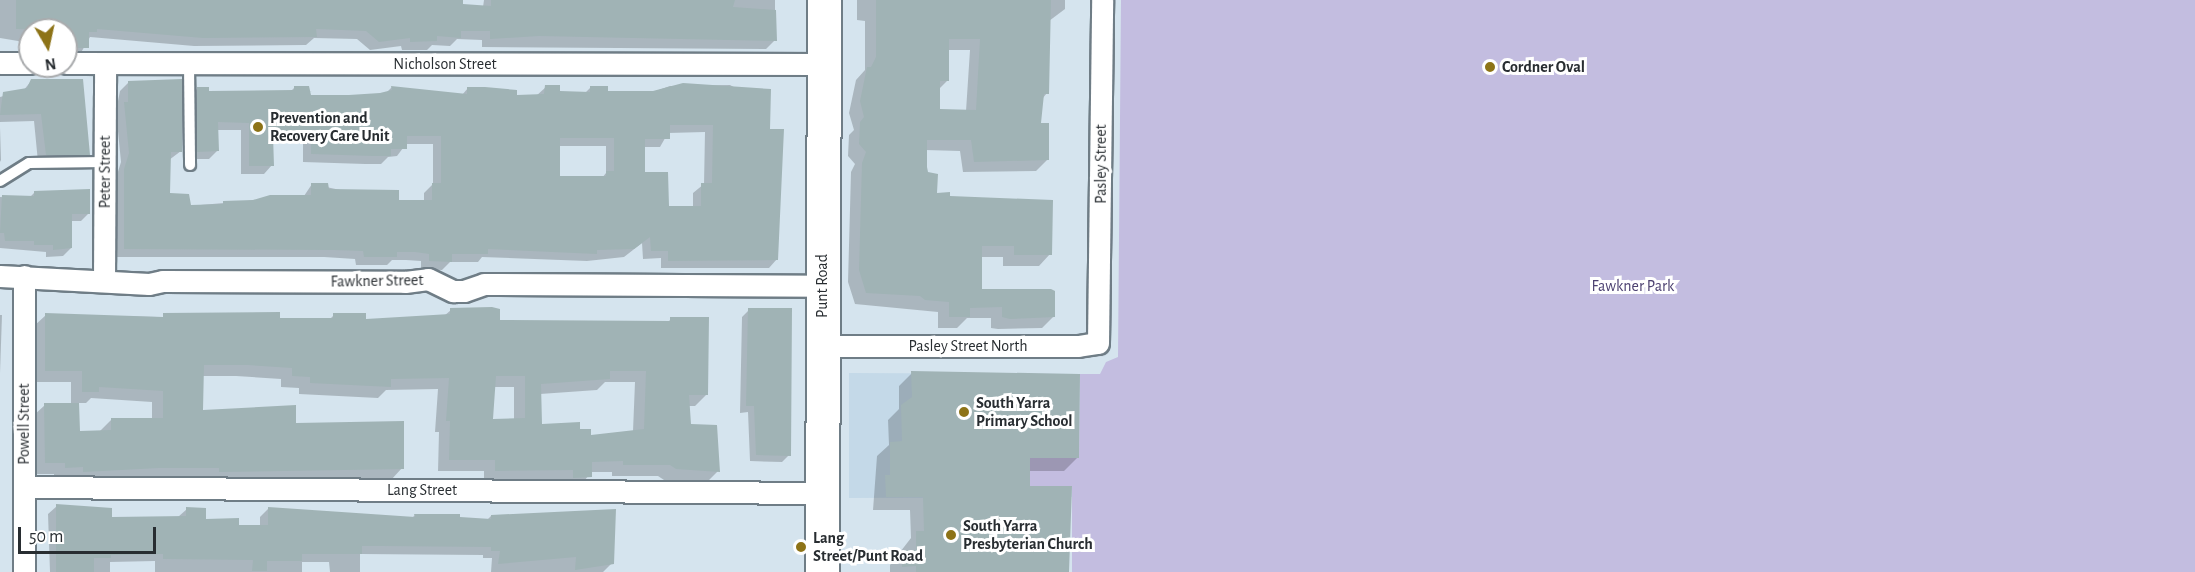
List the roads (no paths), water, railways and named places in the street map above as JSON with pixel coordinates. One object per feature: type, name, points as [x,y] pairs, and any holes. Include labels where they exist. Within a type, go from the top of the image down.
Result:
[{"type":"highway","name":"Punt Road","points":[[822,572],[824,0]]},
{"type":"street","name":"Pasley Street","points":[[1100,328],[1102,0]]},
{"type":"street","points":[[0,63],[18,63]]},
{"type":"street","name":"Nicholson Street","points":[[78,63],[824,64]]},
{"type":"street","name":"Peter Street","points":[[104,280],[105,64]]},
{"type":"street","name":"Fawkner Street","points":[[0,276],[149,284],[163,281],[405,282],[429,279],[453,291],[464,291],[484,284],[822,286]]},
{"type":"street","name":"Powell Street","points":[[24,276],[24,572]]},
{"type":"street","name":"Pasley Street North","points":[[822,346],[1088,346],[1098,343],[1100,328]]},
{"type":"street","name":"Lang Street","points":[[24,487],[821,493]]},
{"type":"lane","points":[[189,64],[190,165]]},
{"type":"lane","points":[[0,181],[29,163],[105,162]]},
{"type":"place","name":"Cordner Oval","points":[[1490,67]]},
{"type":"place","name":"Prevention and Recovery Care Unit","points":[[258,127]]},
{"type":"place","name":"South Yarra Primary School","points":[[964,412]]},
{"type":"place","name":"South Yarra Presbyterian Church","points":[[951,535]]},
{"type":"place","name":"Lang Street/Punt Road","points":[[801,547]]},
{"type":"park label","name":"Fawkner Park","points":[[1633,286]]}]
